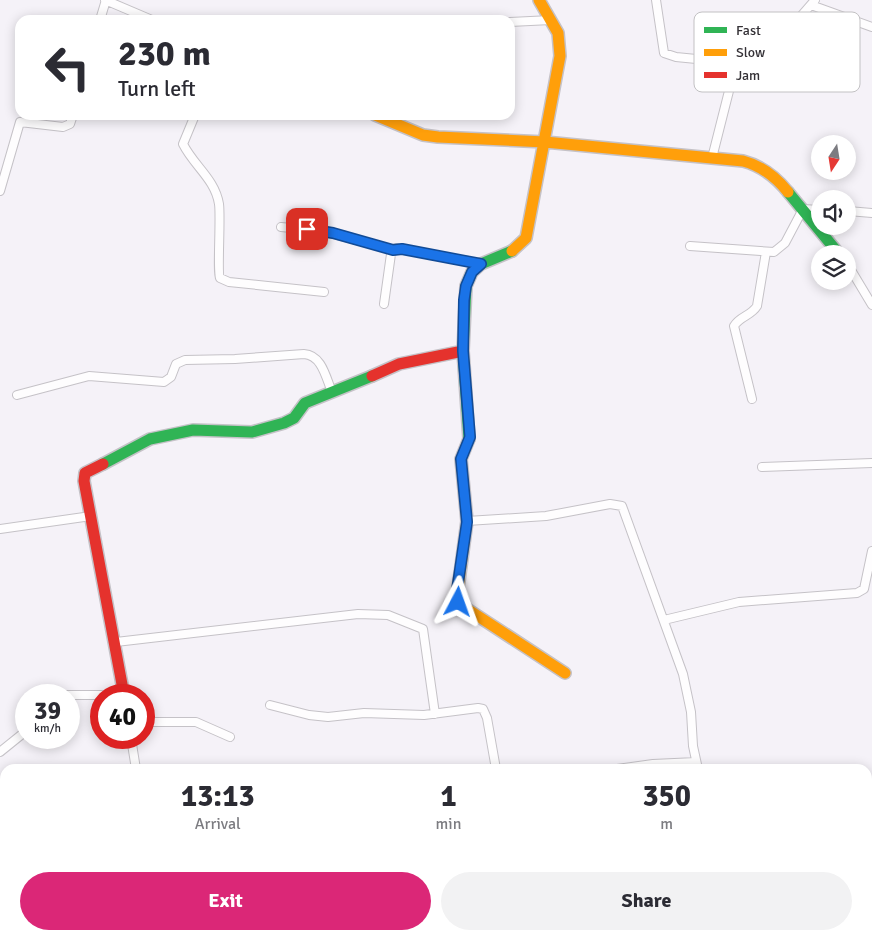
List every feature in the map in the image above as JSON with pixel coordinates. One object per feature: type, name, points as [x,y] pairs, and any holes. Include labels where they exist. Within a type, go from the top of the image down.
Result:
[{"type":"street","points":[[101,15],[105,0],[140,15]]},
{"type":"street","points":[[539,0],[558,33],[560,56],[526,238],[515,249],[481,264],[472,272],[466,286],[463,351],[470,431],[461,459],[467,522],[457,590],[458,602],[565,673]]},
{"type":"street","points":[[656,0],[664,53],[676,57],[694,59]]},
{"type":"street","points":[[813,3],[835,12]]},
{"type":"street","points":[[515,22],[551,20]]},
{"type":"street","points":[[860,22],[872,27]]},
{"type":"street","points":[[712,158],[729,92]]},
{"type":"street","points":[[0,189],[20,122],[62,128],[70,124],[71,120]]},
{"type":"street","points":[[193,120],[183,144],[208,177],[218,203],[220,247],[218,270],[220,278],[229,282],[324,292]]},
{"type":"street","points":[[387,120],[423,135],[454,139],[545,142],[743,161],[758,165],[781,183],[832,245]]},
{"type":"street","points":[[803,209],[811,209]]},
{"type":"street","points":[[690,246],[774,252],[782,247],[803,209]]},
{"type":"street","points":[[856,212],[872,213]]},
{"type":"street","points":[[281,227],[328,232],[393,250],[402,249],[481,264]]},
{"type":"street","points":[[384,304],[393,250]]},
{"type":"street","points":[[752,399],[734,326],[739,319],[753,313],[757,306],[766,252]]},
{"type":"street","points":[[856,278],[872,305]]},
{"type":"street","points":[[122,684],[116,642],[84,481],[85,473],[150,439],[192,430],[258,431],[290,421],[305,403],[399,364],[463,351]]},
{"type":"street","points":[[17,395],[89,376],[164,382],[171,377],[176,364],[185,360],[304,354],[316,357],[332,392]]},
{"type":"street","points":[[762,467],[872,463]]},
{"type":"street","points":[[467,522],[546,516],[610,504],[622,506],[664,620],[688,696],[697,764]]},
{"type":"street","points":[[0,529],[91,516]]},
{"type":"street","points":[[664,620],[739,602],[857,593],[864,589],[872,551]]},
{"type":"street","points":[[116,642],[358,614],[388,615],[422,629],[434,714]]},
{"type":"street","points":[[270,705],[318,716],[364,713],[434,714],[473,708],[482,709],[487,718],[495,764]]},
{"type":"street","points":[[155,722],[196,722],[230,737]]},
{"type":"street","points":[[0,752],[15,740]]},
{"type":"street","points":[[133,749],[135,764]]},
{"type":"traffic: fast","points":[[788,192],[832,245]]},
{"type":"traffic: fast","points":[[469,439],[463,351],[466,286],[472,272],[481,264],[512,251]]},
{"type":"traffic: fast","points":[[103,464],[150,439],[193,430],[252,432],[284,423],[294,418],[305,403],[372,376]]},
{"type":"traffic: slow","points":[[512,251],[526,238],[560,56],[558,33],[539,0]]},
{"type":"traffic: slow","points":[[387,120],[423,135],[438,137],[545,142],[743,161],[768,173],[788,192]]},
{"type":"traffic: slow","points":[[469,439],[461,459],[467,521],[457,596],[461,605],[565,673]]},
{"type":"traffic: jam","points":[[372,376],[399,364],[463,351]]},
{"type":"traffic: jam","points":[[103,464],[85,473],[84,481],[122,684]]},
{"type":"route","points":[[307,229],[333,233],[393,250],[396,248],[481,264],[472,272],[466,286],[464,300],[463,351],[470,437],[461,459],[467,522],[457,590],[458,602]]}]
